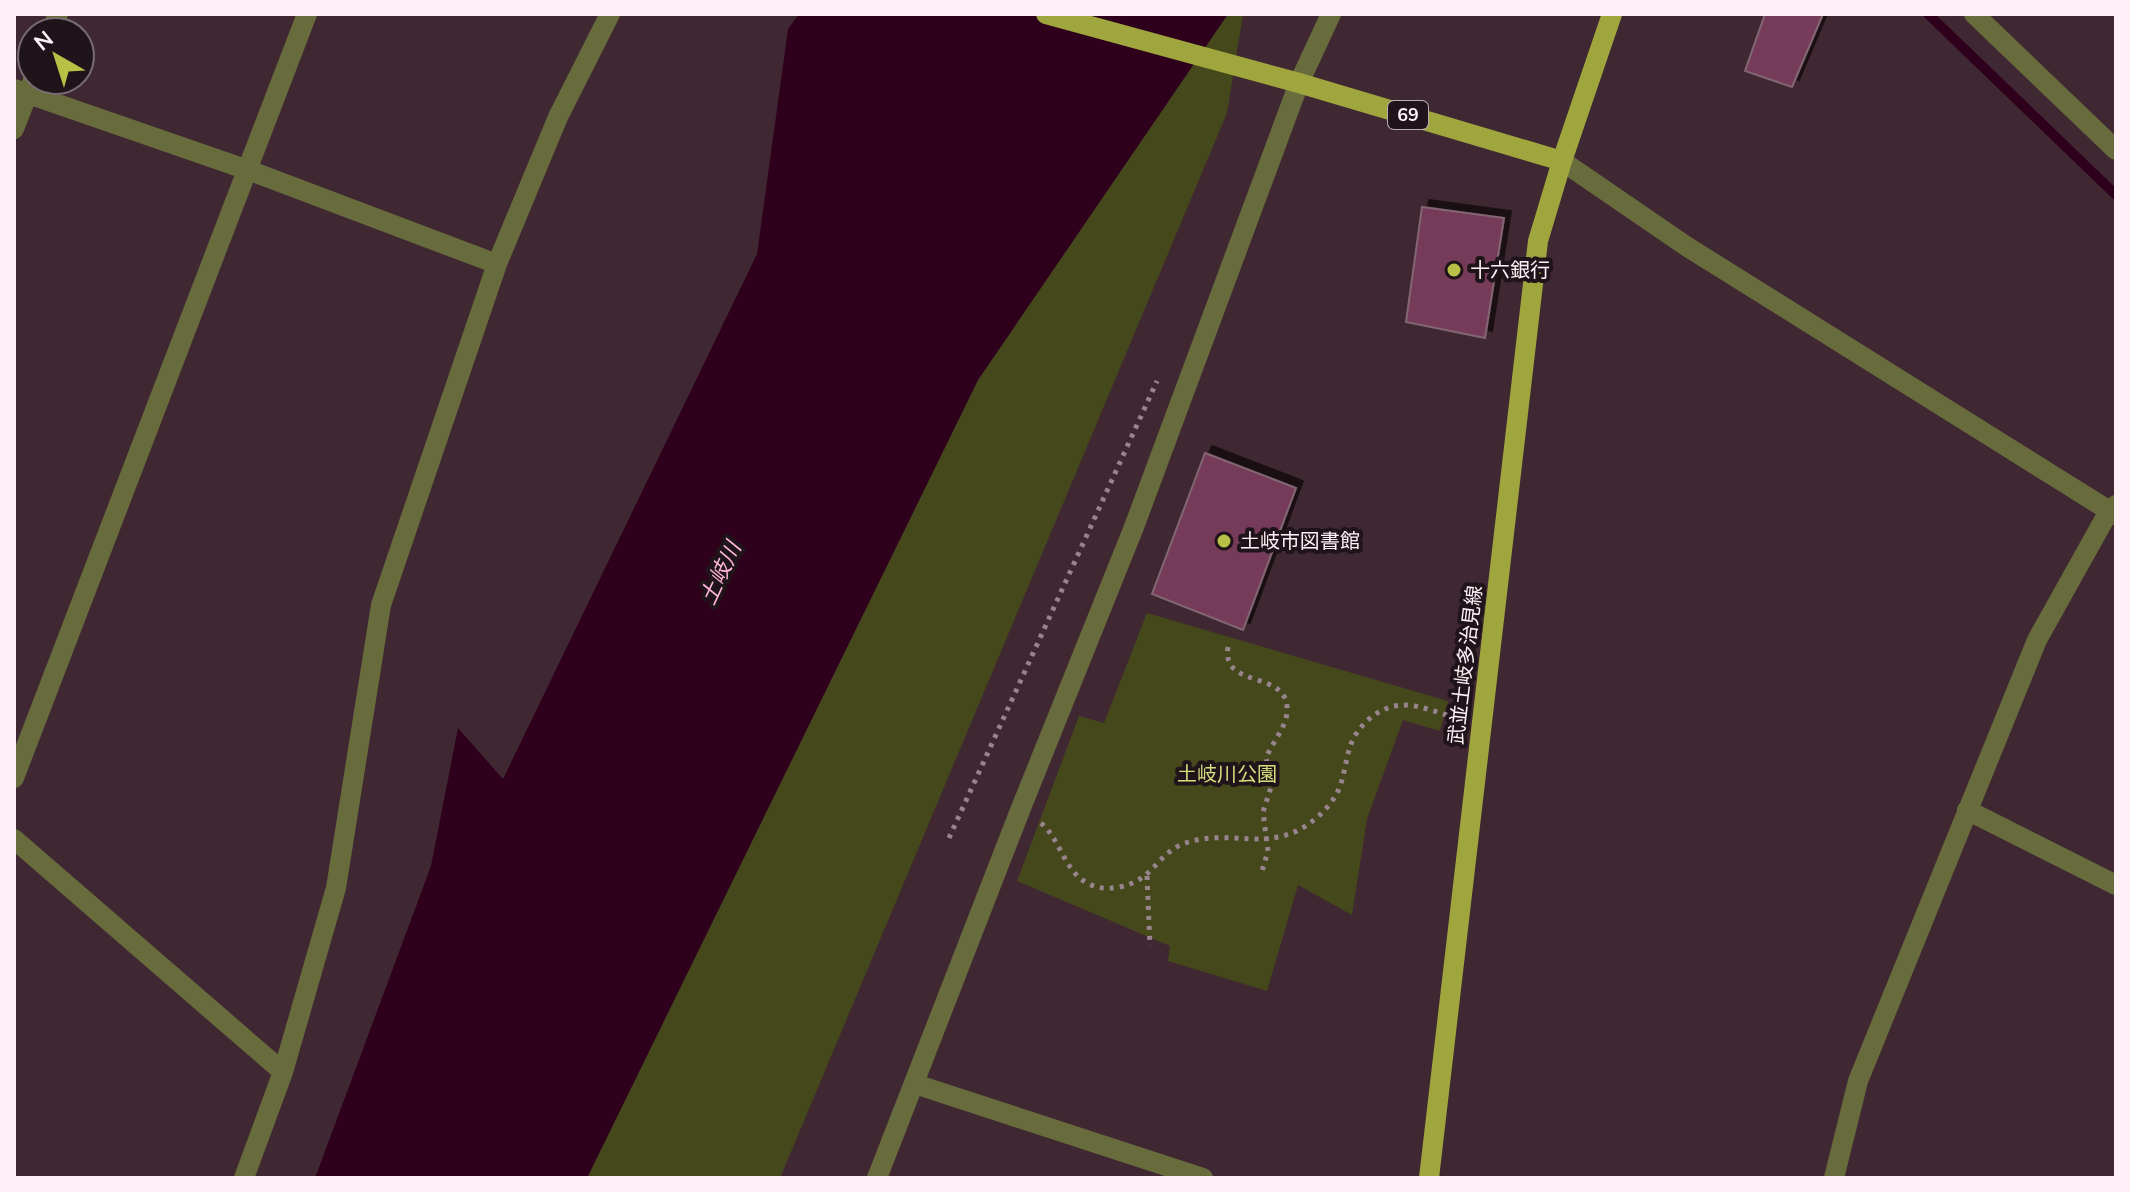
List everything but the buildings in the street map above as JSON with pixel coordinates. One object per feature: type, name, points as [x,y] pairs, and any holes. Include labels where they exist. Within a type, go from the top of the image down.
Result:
[{"type":"main road","name":"69","points":[[1046,14],[1299,83],[1562,161]]},
{"type":"main road","name":"武並土岐多治見線","points":[[1429,1178],[1538,241],[1612,14]]},
{"type":"street","points":[[14,778],[307,14]]},
{"type":"street","points":[[244,1178],[283,1072],[336,888],[381,605],[497,264],[558,117],[610,14]]},
{"type":"street","points":[[877,1178],[1134,527],[1299,83],[1331,14]]},
{"type":"street","points":[[1974,14],[2116,150]]},
{"type":"street","points":[[14,129],[23,96]]},
{"type":"street","points":[[47,96],[497,264]]},
{"type":"street","points":[[1562,161],[1686,246],[2114,510],[2037,640],[1858,1081],[1834,1178]]},
{"type":"street","points":[[1967,810],[2116,885]]},
{"type":"street","points":[[14,839],[283,1072]]},
{"type":"street","points":[[915,1084],[1203,1178]]},
{"type":"path","points":[[949,838],[1158,377]]},
{"type":"path","points":[[1228,647],[1227,655],[1237,672],[1273,684],[1281,692],[1287,706],[1283,725],[1266,758],[1272,784],[1263,812],[1268,851],[1262,871]]},
{"type":"path","points":[[1021,808],[1053,834],[1072,870],[1090,885],[1102,889],[1116,887],[1134,883],[1147,875],[1179,845],[1214,836],[1266,841],[1306,826],[1328,806],[1341,783],[1351,743],[1362,726],[1386,708],[1405,704],[1482,725]]},
{"type":"path","points":[[1147,875],[1150,946]]},
{"type":"green space","points":[[1228,14],[1243,14],[1227,113],[780,1178],[587,1178],[978,380]]},
{"type":"green space","name":"土岐川公園","points":[[1147,613],[1448,701],[1440,731],[1403,720],[1367,819],[1352,915],[1298,885],[1267,991],[1168,961],[1170,946],[1017,881],[1079,716],[1104,723]]},
{"type":"water","name":"土岐川","points":[[799,14],[1228,14],[978,380],[587,1178],[315,1178],[431,866],[458,728],[503,779],[757,254],[788,29]]},
{"type":"waterway","points":[[1928,14],[2116,195]]},
{"type":"place","name":"十六銀行","points":[[1454,270]]},
{"type":"place","name":"土岐市図書館","points":[[1224,541]]}]
